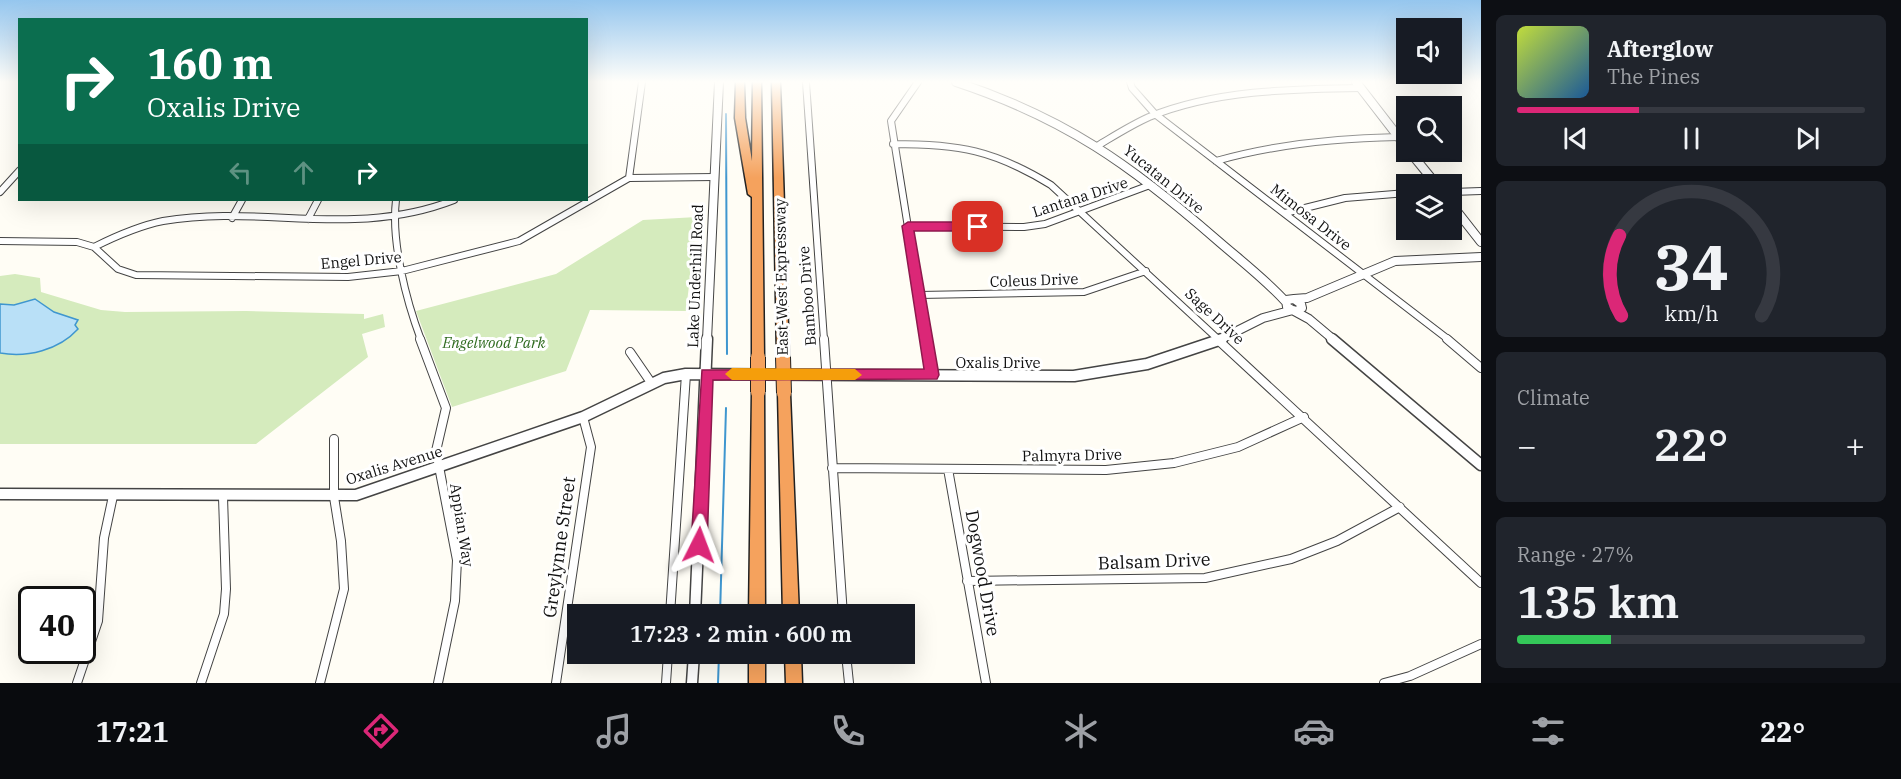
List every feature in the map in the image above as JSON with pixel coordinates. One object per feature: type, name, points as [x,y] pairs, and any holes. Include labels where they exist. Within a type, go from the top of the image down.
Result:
[{"type":"highway","points":[[741,114],[749,182],[758,210]]},
{"type":"highway","name":"East-West Expressway","points":[[757,114],[757,604]]},
{"type":"highway","name":"East-West Expressway","points":[[777,114],[791,604]]},
{"type":"highway","points":[[757,664],[757,683]]},
{"type":"highway","points":[[793,664],[794,683]]},
{"type":"street","points":[[629,178],[638,114]]},
{"type":"street","name":"Lake Underhill Road","points":[[697,604],[717,114]]},
{"type":"street","name":"Bamboo Drive","points":[[808,114],[842,604]]},
{"type":"street","points":[[895,114],[891,122],[893,144],[932,375]]},
{"type":"street","name":"Yucatan Drive","points":[[1038,114],[1096,146],[1150,185],[1275,290],[1295,304],[1480,462]]},
{"type":"street","points":[[1096,146],[1155,114]]},
{"type":"street","name":"Mimosa Drive","points":[[1155,114],[1285,213],[1481,368]]},
{"type":"street","points":[[1381,114],[1396,133]]},
{"type":"street","points":[[1216,161],[1264,147],[1304,140],[1396,136]]},
{"type":"street","name":"Sage Drive","points":[[893,144],[958,146],[999,155],[1042,179],[1082,211],[1481,583]]},
{"type":"street","points":[[1418,162],[1428,174]]},
{"type":"street","points":[[0,192],[18,172]]},
{"type":"street","name":"Engel Drive","points":[[588,199],[629,178],[714,177]]},
{"type":"street","points":[[12,178],[18,178]]},
{"type":"street","name":"Lantana Drive","points":[[908,226],[1024,227],[1045,224],[1150,185]]},
{"type":"street","points":[[1462,192],[1481,191]]},
{"type":"street","points":[[1285,213],[1323,201],[1367,194],[1396,193]]},
{"type":"street","points":[[231,218],[241,201]]},
{"type":"street","points":[[308,219],[317,201]]},
{"type":"street","name":"Appian Way","points":[[396,201],[394,216],[408,305],[446,408],[436,451],[457,560],[455,601],[438,683]]},
{"type":"street","points":[[0,241],[77,242],[94,247],[124,232],[172,219],[308,219],[394,216],[432,210],[452,201]]},
{"type":"street","name":"Engel Drive","points":[[94,247],[118,270],[136,275],[348,277],[402,271],[519,241],[585,201]]},
{"type":"street","points":[[1462,218],[1481,242]]},
{"type":"street","name":"Oxalis Drive","points":[[707,374],[1074,376],[1121,371],[1164,362],[1395,261],[1439,257],[1481,257]]},
{"type":"street","name":"Coleus Drive","points":[[919,295],[1033,295],[1084,292],[1146,271]]},
{"type":"street","points":[[630,352],[652,384]]},
{"type":"street","points":[[671,604],[686,374]]},
{"type":"street","name":"Oxalis Avenue","points":[[0,494],[223,497],[356,495],[583,417],[672,375],[707,374]]},
{"type":"street","name":"Greylynne Street","points":[[556,683],[591,447],[583,417]]},
{"type":"street","name":"Palmyra Drive","points":[[832,468],[1106,470],[1174,463],[1238,447],[1304,417]]},
{"type":"street","points":[[320,683],[344,590],[341,541],[334,497],[334,439]]},
{"type":"street","name":"Dogwood Drive","points":[[948,469],[986,683]]},
{"type":"street","points":[[77,683],[92,647],[99,612],[106,513],[112,496]]},
{"type":"street","points":[[201,683],[224,614],[226,589],[223,497]]},
{"type":"street","name":"Balsam Drive","points":[[967,581],[1205,578],[1291,559],[1337,541],[1400,507]]},
{"type":"street","points":[[1384,683],[1410,676],[1481,645]]},
{"type":"street","points":[[666,683],[667,664]]},
{"type":"street","points":[[692,683],[693,664]]},
{"type":"street","points":[[847,664],[849,683]]},
{"type":"green space","name":"Engelwood Park","points":[[697,217],[686,311],[590,310],[566,371],[452,407],[416,311],[556,274],[643,220]]},
{"type":"green space","points":[[15,274],[40,278],[41,292],[101,310],[364,314],[364,319],[383,314],[385,327],[362,334],[368,357],[256,444],[0,444],[0,276]]},
{"type":"water","points":[[35,299],[54,312],[78,320],[75,325],[78,329],[62,342],[42,351],[21,354],[0,353],[0,304],[14,305]]},
{"type":"waterway","points":[[726,114],[727,354]]},
{"type":"waterway","points":[[720,604],[726,408]]},
{"type":"waterway","points":[[718,683],[719,664]]},
{"type":"slow traffic","points":[[732,374],[855,375]]},
{"type":"route","points":[[699,545],[707,374],[932,375],[908,226],[978,227]]}]
